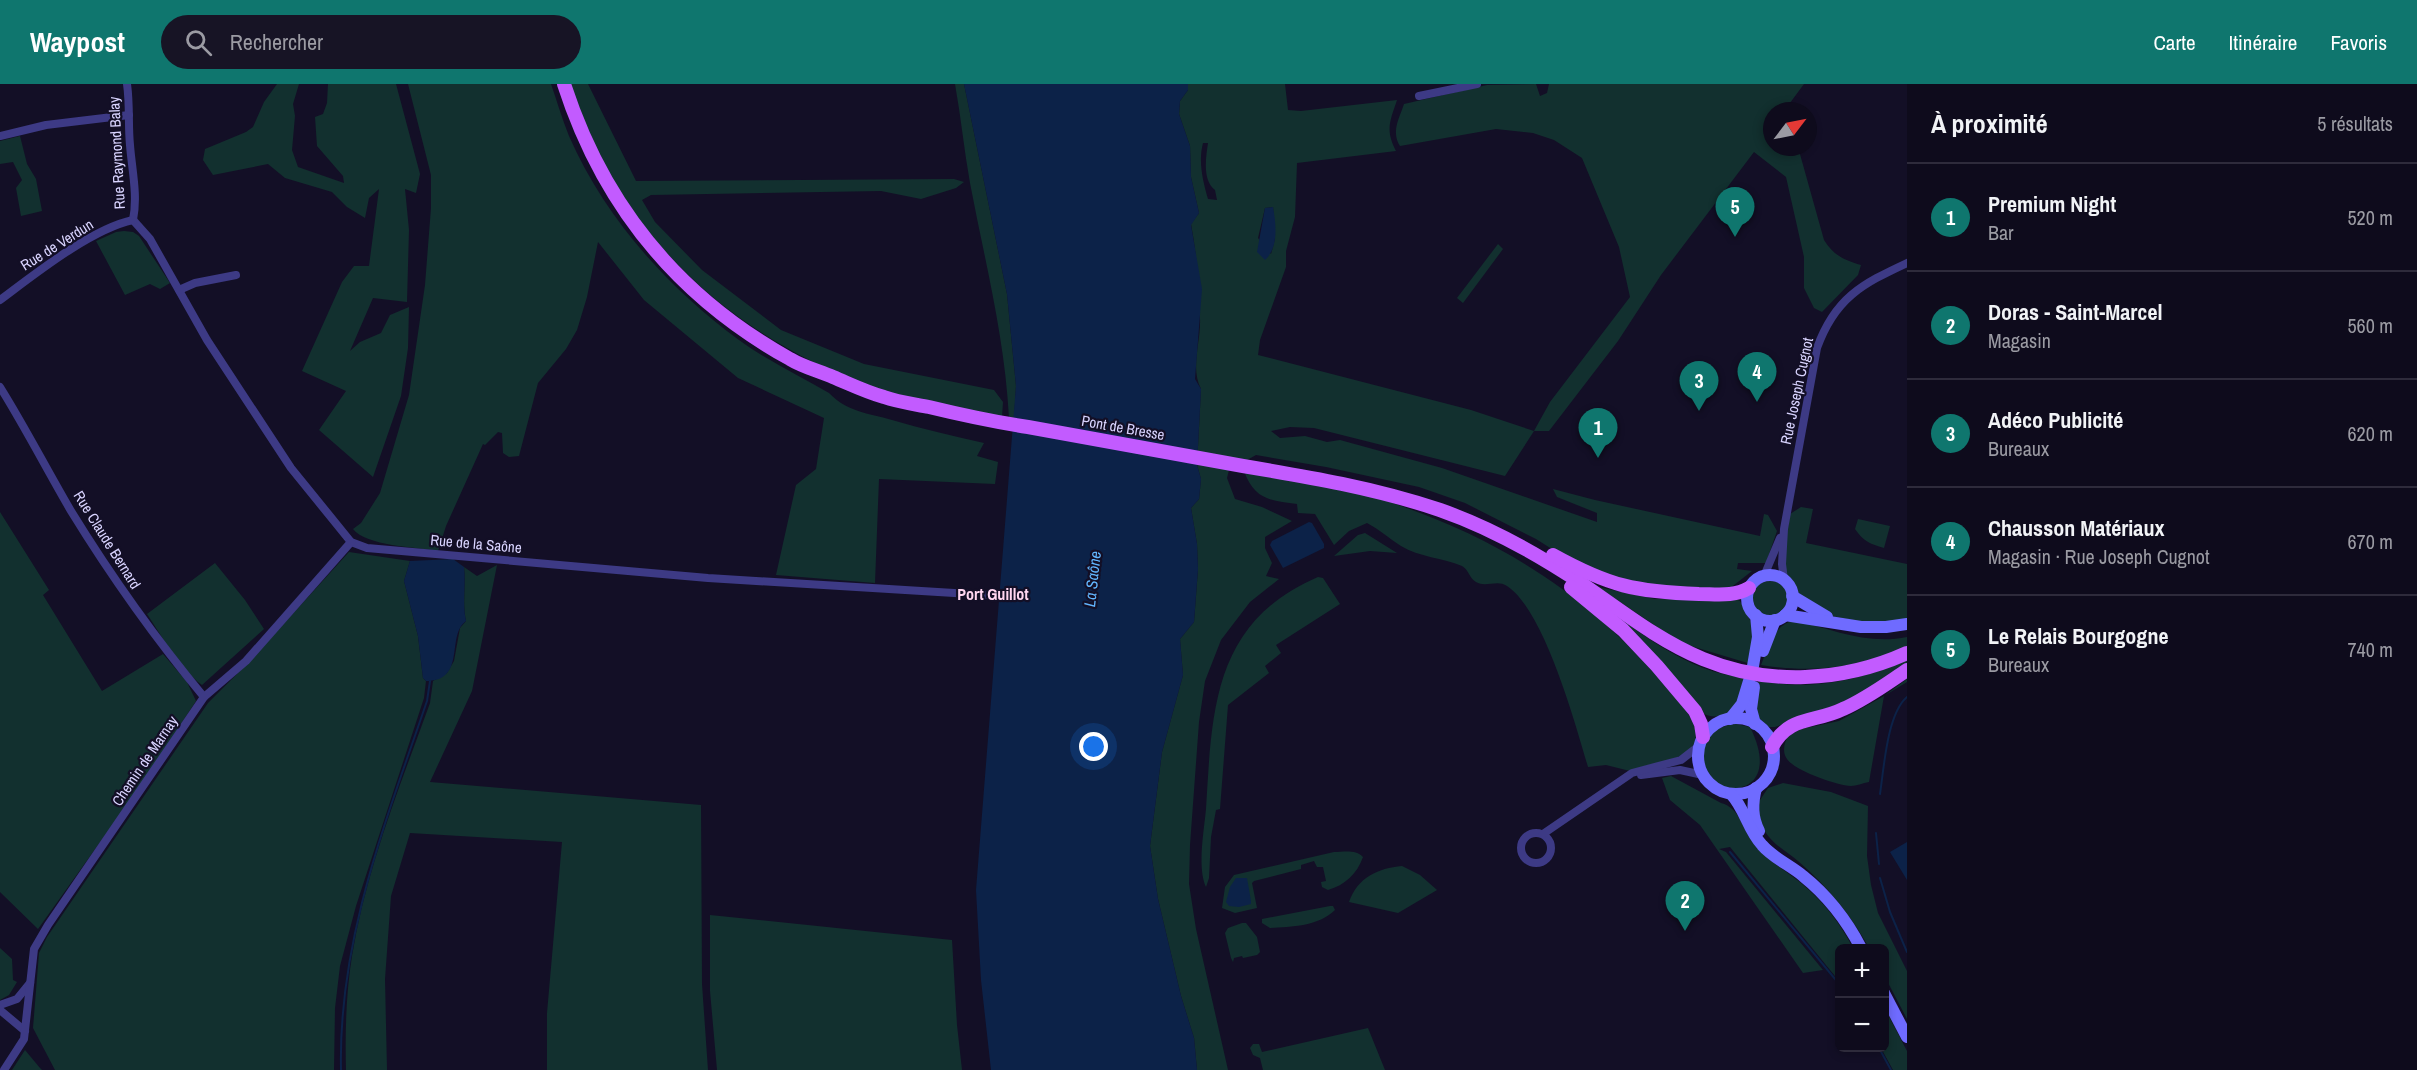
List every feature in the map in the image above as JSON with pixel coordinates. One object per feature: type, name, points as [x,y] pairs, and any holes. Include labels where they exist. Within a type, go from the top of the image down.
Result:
[{"type":"main road","name":"Pont de Bresse","points":[[564,84],[582,136],[609,188],[634,225],[669,268],[731,321],[795,362],[885,398],[993,421],[1353,486],[1440,510]]},
{"type":"main road","points":[[1440,510],[1536,546],[1589,574],[1626,588],[1662,593],[1729,594],[1749,588],[1758,578],[1764,576],[1771,575],[1784,580],[1792,596],[1790,609],[1780,617],[1766,639],[1756,666],[1759,631],[1756,615]]},
{"type":"main road","points":[[1440,510],[1523,555],[1559,578],[1596,607],[1640,647],[1699,718],[1701,742],[1698,761],[1703,775],[1715,788],[1731,794],[1744,793],[1756,788],[1764,781],[1772,767],[1772,747],[1766,734],[1755,724],[1743,719],[1730,719],[1718,723],[1701,742]]},
{"type":"main road","points":[[1478,524],[1539,556],[1679,648],[1727,667],[1761,675],[1809,678],[1866,669],[1907,654]]},
{"type":"main road","points":[[1749,588],[1749,606],[1762,619],[1780,617],[1873,628],[1907,624]]},
{"type":"main road","points":[[1792,596],[1806,606],[1842,624]]},
{"type":"main road","points":[[1772,747],[1788,727],[1801,721],[1843,710],[1907,670]]},
{"type":"main road","points":[[1730,719],[1742,704],[1752,681],[1752,709],[1755,724]]},
{"type":"main road","points":[[1756,788],[1753,806],[1755,821],[1762,837],[1777,857]]},
{"type":"main road","points":[[1731,794],[1760,844],[1803,875],[1828,900],[1859,944]]},
{"type":"main road","points":[[1887,998],[1907,1037]]},
{"type":"street","name":"Rue Raymond Balay","points":[[127,84],[129,144],[136,199],[133,220]]},
{"type":"street","points":[[1419,96],[1477,84]]},
{"type":"street","points":[[0,136],[46,125],[129,116]]},
{"type":"street","points":[[133,220],[150,239],[238,389],[291,468],[351,542]]},
{"type":"street","name":"Rue de Verdun","points":[[0,300],[79,246],[107,230],[133,220]]},
{"type":"street","name":"Rue Joseph Cugnot","points":[[1784,580],[1782,564],[1784,529],[1822,336],[1833,315],[1849,295],[1870,280],[1907,263]]},
{"type":"street","points":[[179,290],[195,283],[236,275]]},
{"type":"street","name":"Rue Claude Bernard","points":[[0,387],[71,510],[120,588],[204,697]]},
{"type":"street","name":"Rue Joseph Cugnot","points":[[1764,576],[1784,529]]},
{"type":"street","name":"Rue de la Saône","points":[[351,542],[367,548],[708,578],[987,595]]},
{"type":"street","name":"Chemin de Marnay","points":[[25,1031],[34,948],[204,697],[246,661],[351,542]]},
{"type":"street","points":[[1543,834],[1623,779],[1640,770],[1681,760],[1701,742]]},
{"type":"street","points":[[1623,779],[1672,770],[1703,775]]},
{"type":"street","points":[[0,1005],[17,999],[30,982]]},
{"type":"street","points":[[0,1010],[25,1031],[24,1039],[4,1070]]},
{"type":"green space","points":[[277,84],[299,84],[293,104],[295,116],[292,150],[298,167],[344,183],[343,176],[317,146],[315,117],[323,114],[327,103],[328,84],[396,84],[420,174],[416,193],[405,189],[409,230],[407,302],[373,298],[350,351],[360,342],[381,333],[390,315],[409,307],[408,348],[401,396],[373,477],[319,430],[346,391],[302,371],[342,282],[354,266],[369,266],[379,189],[369,198],[365,218],[347,207],[332,192],[285,178],[268,164],[213,175],[203,160],[205,149],[253,127],[264,102]]},
{"type":"green space","points":[[408,84],[551,84],[569,136],[601,195],[640,249],[687,297],[749,347],[851,408],[984,443],[977,456],[998,462],[995,484],[879,479],[875,583],[776,575],[796,485],[816,469],[824,418],[738,378],[644,300],[598,242],[587,297],[577,330],[566,349],[538,383],[519,456],[509,457],[503,453],[502,433],[498,432],[485,445],[483,444],[446,526],[438,551],[380,542],[359,535],[353,529],[361,523],[380,493],[409,395],[425,285],[431,175]]},
{"type":"green space","points":[[569,84],[588,84],[636,181],[954,179],[964,182],[956,188],[921,199],[881,191],[651,195],[642,200],[655,222],[702,270],[781,330],[864,364],[994,390],[1003,402],[1002,417],[918,400],[869,386],[817,364],[768,337],[724,306],[683,270],[648,230],[617,186],[590,137]]},
{"type":"green space","points":[[955,84],[964,84],[1007,294],[1016,386],[1014,419],[1009,418],[999,329],[970,183]]},
{"type":"green space","points":[[1188,84],[1285,84],[1288,110],[1301,111],[1397,100],[1390,131],[1396,151],[1297,163],[1295,217],[1286,251],[1286,267],[1260,340],[1258,355],[1471,410],[1534,431],[1505,476],[1314,428],[1290,427],[1271,431],[1280,438],[1305,436],[1327,442],[1340,440],[1442,468],[1597,522],[1597,513],[1557,497],[1553,489],[1760,536],[1764,514],[1768,515],[1777,531],[1766,563],[1738,563],[1737,569],[1752,571],[1729,589],[1665,590],[1582,568],[1536,539],[1465,503],[1419,487],[1256,455],[1229,470],[1227,478],[1235,499],[1262,507],[1292,521],[1265,537],[1265,548],[1272,563],[1266,576],[1279,579],[1250,602],[1221,640],[1205,681],[1199,722],[1189,884],[1196,929],[1228,1070],[1197,1070],[1194,1038],[1181,996],[1158,899],[1150,846],[1162,752],[1183,675],[1180,639],[1194,622],[1198,569],[1197,544],[1191,508],[1199,499],[1201,479],[1197,465],[1201,389],[1196,372],[1200,319],[1191,224],[1199,213],[1191,177],[1190,146],[1179,114],[1180,101],[1188,90]],"holes":[[[1203,143],[1208,143],[1207,174],[1217,200],[1208,199],[1204,185],[1201,164]],[[1273,207],[1275,239],[1271,254],[1258,238],[1265,208]]]},
{"type":"green space","points":[[1536,84],[1540,96],[1547,93],[1549,84],[1804,84],[1791,102],[1763,102],[1763,156],[1801,156],[1824,240],[1831,250],[1861,265],[1858,275],[1822,312],[1814,308],[1804,288],[1804,257],[1786,177],[1754,152],[1661,275],[1618,341],[1549,431],[1534,431],[1550,402],[1630,297],[1619,247],[1582,158],[1554,140],[1533,133],[1496,129],[1400,146],[1396,131],[1404,104],[1487,85]]},
{"type":"green space","points":[[20,136],[27,164],[36,179],[42,211],[21,216],[16,188],[22,180],[13,162],[0,164],[0,141]]},
{"type":"green space","points":[[124,231],[133,232],[139,236],[170,283],[160,289],[150,284],[125,295],[96,241]]},
{"type":"green space","points":[[1498,244],[1503,249],[1463,303],[1457,298]]},
{"type":"green space","points":[[1244,471],[1316,483],[1374,497],[1459,529],[1535,570],[1571,595],[1604,623],[1667,688],[1693,723],[1696,731],[1692,747],[1680,756],[1630,771],[1606,765],[1588,767],[1566,697],[1545,642],[1521,599],[1507,586],[1499,583],[1480,584],[1472,579],[1462,566],[1408,550],[1367,523],[1349,531],[1334,545],[1315,514],[1298,513],[1297,504],[1264,497],[1253,488]]},
{"type":"green space","points":[[1801,507],[1813,509],[1806,543],[1907,564],[1907,621],[1877,625],[1832,616],[1799,595],[1787,575],[1784,553],[1790,514]]},
{"type":"green space","points":[[0,512],[49,590],[43,595],[102,691],[163,654],[187,682],[196,701],[138,789],[38,929],[0,892]]},
{"type":"green space","points":[[1858,519],[1890,526],[1884,548],[1861,536],[1855,529]]},
{"type":"green space","points":[[1365,533],[1397,553],[1370,551],[1334,556],[1358,535]]},
{"type":"green space","points":[[349,552],[410,561],[404,581],[418,636],[423,678],[426,681],[424,698],[356,906],[340,966],[335,1008],[334,1070],[55,1070],[33,1028],[39,953],[47,937],[208,703],[248,663]]},
{"type":"green space","points":[[215,563],[245,600],[264,629],[202,685],[165,643],[147,614]]},
{"type":"green space","points":[[497,565],[472,691],[430,782],[701,805],[702,984],[708,1070],[547,1070],[547,1013],[562,842],[410,833],[391,896],[385,979],[387,1070],[346,1070],[346,1013],[350,970],[358,924],[375,860],[430,703],[433,681],[447,673],[454,661],[460,628],[466,621],[464,567],[477,576]]},
{"type":"green space","points":[[1318,577],[1323,578],[1340,604],[1276,645],[1281,653],[1265,666],[1269,673],[1228,705],[1220,809],[1216,810],[1211,837],[1209,878],[1206,887],[1202,870],[1202,849],[1211,737],[1216,704],[1225,673],[1238,644],[1257,618],[1283,596]]},
{"type":"green space","points":[[1770,581],[1783,586],[1788,599],[1783,612],[1770,617],[1757,612],[1752,599],[1757,586]]},
{"type":"green space","points":[[1598,587],[1655,599],[1735,599],[1740,601],[1756,631],[1751,664],[1681,643]]},
{"type":"green space","points":[[1584,592],[1641,633],[1681,658],[1724,674],[1747,678],[1734,711],[1717,716],[1709,716],[1700,712]]},
{"type":"green space","points":[[1795,620],[1864,638],[1907,637],[1907,647],[1871,660],[1835,667],[1799,669],[1761,665],[1777,631]]},
{"type":"green space","points":[[1907,660],[1907,667],[1865,694],[1775,727],[1769,727],[1757,717],[1755,708],[1758,680],[1795,685],[1834,682],[1872,673]]},
{"type":"green space","points":[[1907,679],[1907,682],[1884,696]]},
{"type":"green space","points":[[1884,696],[1869,782],[1851,786],[1836,783],[1807,773],[1791,764],[1787,759],[1784,748],[1788,736],[1801,729],[1839,721]]},
{"type":"green space","points":[[1736,724],[1750,727],[1759,755],[1757,774],[1748,785],[1734,788],[1719,785],[1708,776],[1702,761],[1706,742],[1711,734],[1722,727]]},
{"type":"green space","points":[[1671,776],[1727,805],[1736,814],[1757,847],[1809,890],[1831,913],[1851,944],[1835,944],[1835,976],[1730,847],[1719,849],[1726,852],[1823,970],[1803,973],[1700,825],[1670,800],[1662,778]]},
{"type":"green space","points":[[1783,783],[1831,792],[1868,806],[1867,856],[1871,885],[1878,913],[1907,971],[1907,1019],[1889,985],[1889,944],[1866,944],[1846,913],[1819,880],[1775,843],[1762,827],[1758,803],[1768,788]]},
{"type":"green space","points":[[1334,852],[1353,852],[1363,857],[1354,874],[1340,885],[1328,890],[1322,887],[1321,882],[1326,881],[1323,867],[1317,867],[1314,861],[1301,865],[1301,869],[1254,881],[1252,883],[1257,908],[1235,913],[1222,908],[1225,887],[1234,875]]},
{"type":"green space","points":[[1402,866],[1420,875],[1437,890],[1398,913],[1349,902],[1357,887],[1370,876],[1385,869]]},
{"type":"green space","points":[[1333,906],[1335,910],[1321,919],[1304,925],[1270,928],[1262,923],[1262,919]]},
{"type":"green space","points":[[710,915],[952,940],[962,1070],[717,1070],[710,991]]},
{"type":"green space","points":[[1246,923],[1257,937],[1260,952],[1257,955],[1234,958],[1233,962],[1225,933],[1228,928]]},
{"type":"green space","points":[[0,948],[12,959],[13,980],[17,982],[9,995],[0,1000]]},
{"type":"green space","points":[[1889,1017],[1907,1051],[1907,1070],[1893,1070],[1883,1052],[1889,1052]]},
{"type":"green space","points":[[1368,1028],[1385,1070],[1263,1070],[1260,1058],[1253,1055],[1250,1048],[1253,1044],[1259,1044],[1262,1052]]},
{"type":"green space","points":[[25,1050],[40,1068],[42,1070],[12,1070]]},
{"type":"water","name":"La Saône","points":[[964,84],[1188,84],[1188,90],[1180,101],[1179,114],[1190,146],[1191,177],[1199,213],[1191,225],[1202,289],[1195,379],[1201,389],[1197,465],[1201,479],[1199,499],[1191,508],[1197,544],[1198,569],[1194,622],[1180,639],[1183,675],[1162,752],[1150,846],[1158,899],[1181,996],[1194,1038],[1197,1070],[991,1070],[981,980],[976,890],[1016,386],[1007,294]]},
{"type":"water","points":[[1273,207],[1275,228],[1273,249],[1265,260],[1257,252],[1265,208]]},
{"type":"water","points":[[1309,522],[1312,523],[1324,548],[1283,568],[1270,545],[1272,541]]},
{"type":"water","points":[[453,559],[464,567],[466,621],[460,627],[457,635],[450,669],[437,679],[426,681],[423,678],[418,636],[404,581],[410,561]]},
{"type":"water","points":[[1907,842],[1907,880],[1890,852]]},
{"type":"water","points":[[1236,878],[1247,878],[1251,904],[1239,907],[1229,906],[1226,902],[1230,887]]},
{"type":"waterway","points":[[341,1070],[342,1022],[347,974],[356,928],[381,836],[427,701],[430,681]]},
{"type":"waterway","points":[[1880,794],[1891,728],[1900,705],[1907,697]]},
{"type":"waterway","points":[[1876,833],[1879,864]]},
{"type":"waterway","points":[[1730,852],[1835,979]]},
{"type":"waterway","points":[[1880,878],[1890,912],[1907,952]]},
{"type":"waterway","points":[[1881,1052],[1891,1070]]},
{"type":"place","name":"Le Relais Bourgogne","points":[[1735,237]]},
{"type":"place","name":"Chausson Matériaux","points":[[1757,402]]},
{"type":"place","name":"Adéco Publicité","points":[[1699,411]]},
{"type":"place","name":"Premium Night","points":[[1598,458]]},
{"type":"place","name":"Doras - Saint-Marcel","points":[[1685,931]]},
{"type":"district","name":"Port Guillot","points":[[993,594]]}]
